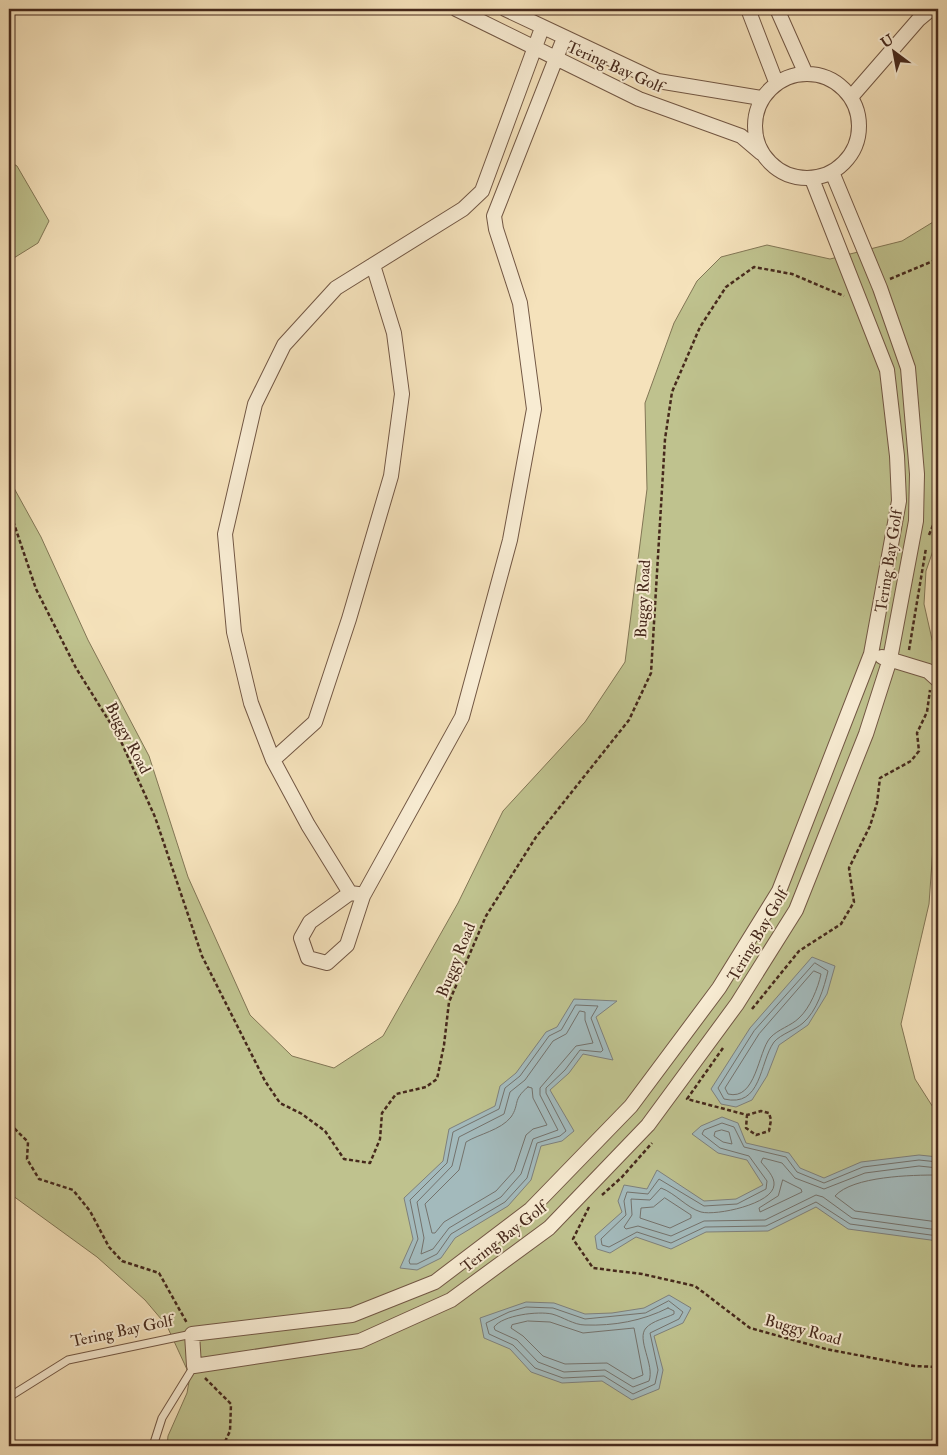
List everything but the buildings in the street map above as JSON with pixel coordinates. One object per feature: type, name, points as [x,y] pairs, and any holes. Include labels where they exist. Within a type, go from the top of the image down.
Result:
[{"type":"street","name":"Tering Bay Golf","points":[[456,9],[639,99],[741,136],[782,173],[812,179],[888,370],[898,456],[899,502],[871,654],[779,891],[719,988],[631,1106],[532,1209],[435,1282],[352,1316],[192,1334],[194,1366],[360,1341],[452,1300],[549,1228],[648,1125],[737,1004],[796,910],[866,734],[890,659],[916,520],[917,474],[908,368],[878,284],[832,172]]},
{"type":"street","name":"Tering Bay Golf","points":[[505,9],[658,82],[761,98]]},
{"type":"street","points":[[748,9],[776,82]]},
{"type":"street","points":[[777,9],[805,72]]},
{"type":"street","points":[[852,96],[917,14],[931,9]]},
{"type":"street","points":[[357,894],[308,824],[273,760],[251,703],[234,632],[225,534],[255,404],[284,345],[336,288],[463,210],[482,191],[533,48],[542,28]]},
{"type":"street","points":[[357,894],[310,922],[301,938],[308,958],[327,963],[346,945],[357,894],[462,717],[510,540],[534,409],[520,303],[496,229],[494,216],[564,38]]},
{"type":"street","points":[[761,153],[753,125],[761,98],[776,82],[805,72],[832,78],[852,96],[860,124],[853,152],[832,172],[812,179]]},
{"type":"street","points":[[273,760],[315,722],[349,620],[391,476],[402,394],[394,333],[373,265]]},
{"type":"street","points":[[871,654],[928,671],[936,678]]},
{"type":"lane","name":"Tering Bay Golf","points":[[9,1397],[68,1360],[192,1334]]},
{"type":"lane","points":[[153,1446],[162,1418],[194,1366]]},
{"type":"path","points":[[878,284],[938,258]]},
{"type":"path","name":"Buggy Road","points":[[9,509],[36,589],[76,668],[119,737],[155,817],[202,956],[264,1081],[280,1103],[302,1114],[325,1131],[344,1159],[370,1163],[380,1139],[382,1112],[396,1094],[426,1087],[437,1079],[450,1002],[486,916],[536,837],[629,720],[651,674],[665,439],[672,392],[700,327],[726,287],[754,267],[792,274],[848,298],[857,293]]},
{"type":"path","points":[[915,654],[908,650],[929,534],[938,513]]},
{"type":"path","points":[[749,1013],[798,951],[841,924],[854,902],[849,868],[870,826],[877,803],[880,778],[911,761],[919,751],[917,733],[927,712],[936,678]]},
{"type":"path","points":[[682,1105],[726,1044]]},
{"type":"path","points":[[687,1099],[724,1111],[747,1115],[760,1111],[769,1113],[772,1120],[769,1131],[756,1135],[746,1128],[747,1115]]},
{"type":"path","points":[[9,1125],[14,1126],[28,1142],[27,1159],[39,1179],[73,1190],[90,1211],[109,1247],[122,1260],[159,1273],[181,1309],[192,1334]]},
{"type":"path","points":[[596,1200],[622,1177],[656,1136]]},
{"type":"path","name":"Buggy Road","points":[[590,1206],[573,1239],[592,1268],[642,1274],[695,1286],[750,1328],[826,1349],[914,1366],[938,1367]]},
{"type":"path","points":[[194,1366],[231,1404],[230,1431],[223,1446]]},
{"type":"green space","points":[[9,161],[17,166],[49,221],[38,243],[9,261]]},
{"type":"green space","points":[[938,219],[938,536],[926,571],[924,604],[938,666],[938,776],[929,904],[901,1024],[915,1079],[938,1115],[938,1446],[167,1446],[168,1436],[187,1393],[190,1376],[167,1326],[145,1300],[97,1257],[9,1193],[9,479],[41,537],[88,640],[149,756],[188,877],[250,1015],[292,1056],[334,1068],[383,1036],[458,903],[503,811],[585,722],[625,662],[647,489],[645,403],[674,323],[697,281],[721,257],[767,245],[830,259],[902,241]]},
{"type":"water","points":[[812,957],[835,966],[827,994],[808,1025],[779,1045],[767,1076],[752,1100],[736,1107],[721,1104],[711,1089],[750,1028]]},
{"type":"water","points":[[574,999],[617,1001],[596,1017],[613,1060],[583,1054],[569,1073],[550,1090],[574,1131],[562,1141],[541,1146],[531,1180],[508,1206],[455,1238],[441,1258],[417,1270],[400,1268],[413,1239],[404,1198],[443,1161],[449,1129],[495,1106],[500,1086],[516,1073],[546,1032],[557,1027]]},
{"type":"water","points":[[722,1117],[738,1123],[746,1143],[789,1153],[800,1168],[824,1178],[861,1162],[919,1155],[938,1157],[938,1241],[848,1229],[816,1207],[768,1231],[706,1232],[671,1249],[636,1237],[610,1253],[597,1249],[595,1236],[622,1212],[618,1201],[624,1185],[647,1189],[657,1170],[704,1201],[736,1199],[763,1185],[747,1160],[718,1153],[692,1134],[701,1126]]},
{"type":"water","points":[[669,1295],[691,1308],[683,1323],[654,1336],[663,1370],[659,1389],[632,1400],[602,1381],[562,1383],[531,1372],[510,1349],[484,1338],[480,1318],[526,1302],[554,1303],[585,1314],[612,1313],[644,1308]]}]
